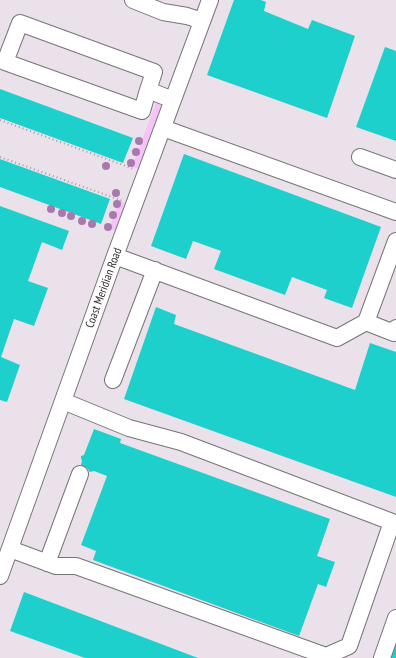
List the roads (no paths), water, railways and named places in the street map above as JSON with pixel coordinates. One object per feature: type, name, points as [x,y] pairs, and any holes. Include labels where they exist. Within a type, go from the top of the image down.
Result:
[{"type":"street","points":[[133,0],[165,6],[202,21]]},
{"type":"street","name":"Coast Meridian Road","points":[[0,576],[115,256],[210,0]]},
{"type":"street","points":[[20,23],[154,72],[148,90],[142,111],[2,61],[20,23]]},
{"type":"street","points":[[148,90],[173,100]]},
{"type":"street","points":[[163,128],[396,212]]},
{"type":"street","points":[[360,157],[396,170]]},
{"type":"street","points":[[115,256],[337,338],[366,322],[390,274],[396,241]]},
{"type":"street","points":[[114,380],[155,270]]},
{"type":"street","points":[[366,322],[394,333],[396,328]]},
{"type":"street","points":[[10,549],[56,566],[76,566],[326,656],[349,646],[392,522],[180,442],[129,428],[63,401]]},
{"type":"street","points":[[46,563],[80,474]]},
{"type":"street","points":[[382,658],[396,618]]}]
